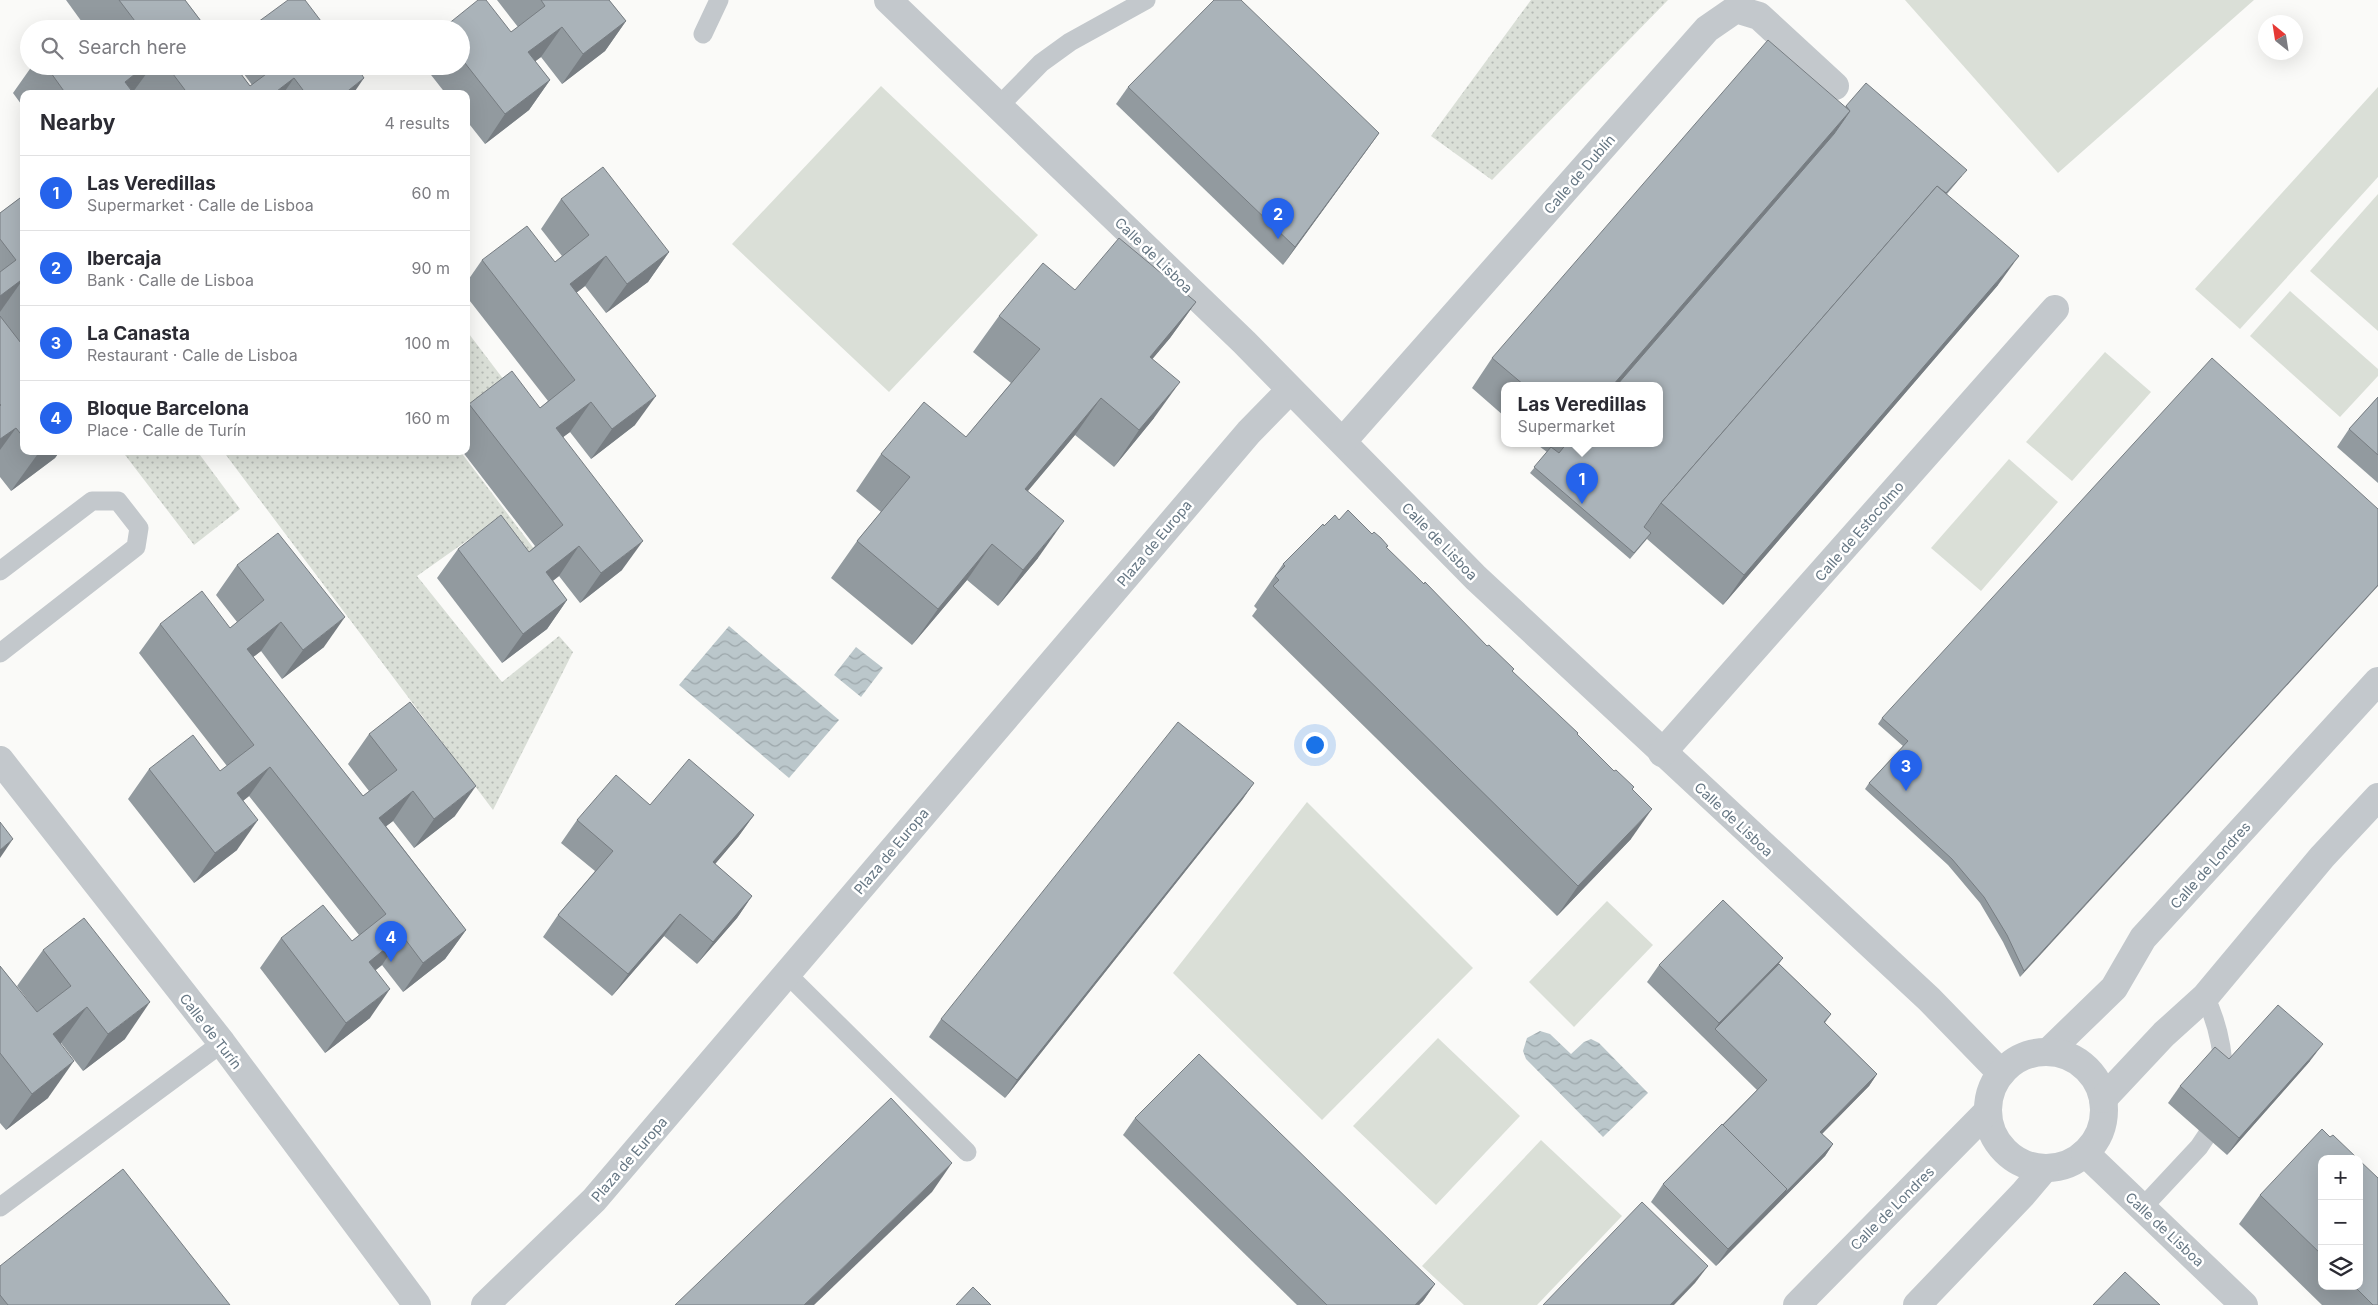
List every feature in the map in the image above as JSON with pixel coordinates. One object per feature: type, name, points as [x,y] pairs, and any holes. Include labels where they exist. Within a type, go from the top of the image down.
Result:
[{"type":"street","name":"Calle de Lisboa","points":[[888,0],[1244,342],[1476,578],[1662,753],[1922,992],[2001,1073]]},
{"type":"street","name":"Calle de Dublín","points":[[1343,441],[1707,29],[1736,9],[1759,16],[1835,86]]},
{"type":"street","name":"Calle de Estocolmo","points":[[1662,753],[2054,309]]},
{"type":"street","name":"Plaza de Europa","points":[[485,1305],[594,1200],[1249,432],[1290,390]]},
{"type":"street","name":"Calle de Londres","points":[[2048,1052],[2114,988],[2143,938],[2378,681]]},
{"type":"street","name":"Calle de Turín","points":[[0,760],[222,1043],[418,1305]]},
{"type":"street","points":[[2103,1099],[2164,1034],[2204,997],[2322,857],[2378,797]]},
{"type":"street","points":[[2048,1052],[2067,1056],[2084,1066],[2097,1081],[2103,1099],[2104,1119],[2097,1138],[2085,1153],[2066,1165],[2045,1168],[2016,1161],[1995,1140],[1987,1112],[1991,1091],[2001,1073],[2022,1057],[2048,1052]]},
{"type":"street","name":"Calle de Londres","points":[[1796,1305],[1987,1112]]},
{"type":"street","name":"Calle de Lisboa","points":[[2085,1153],[2244,1305]]},
{"type":"street","points":[[1917,1305],[2023,1194],[2045,1168]]},
{"type":"lane","points":[[703,34],[719,0]]},
{"type":"lane","points":[[999,106],[1041,63],[1070,42],[1146,0]]},
{"type":"lane","points":[[0,571],[92,501],[118,501],[139,528],[136,547],[0,653]]},
{"type":"lane","points":[[787,974],[967,1152]]},
{"type":"lane","points":[[2143,1207],[2199,1147],[2224,1108],[2223,1056],[2216,1020],[2204,997]]},
{"type":"lane","points":[[0,1207],[222,1043]]},
{"type":"shaded area","points":[[1531,0],[1668,0],[1492,180],[1431,136]]},
{"type":"shaded area","points":[[1905,0],[2254,0],[2058,173]]},
{"type":"shaded area","points":[[881,86],[1038,235],[889,392],[732,244]]},
{"type":"shaded area","points":[[2378,87],[2378,177],[2240,329],[2195,289]]},
{"type":"shaded area","points":[[2378,194],[2378,331],[2310,271]]},
{"type":"shaded area","points":[[2290,291],[2378,369],[2378,376],[2340,417],[2250,336]]},
{"type":"shaded area","points":[[470,335],[507,384],[470,413]]},
{"type":"shaded area","points":[[2105,352],[2151,392],[2072,481],[2026,442]]},
{"type":"shaded area","points":[[125,455],[200,455],[240,509],[194,545]]},
{"type":"shaded area","points":[[226,455],[463,455],[538,554],[508,577],[475,535],[417,576],[502,682],[559,636],[573,652],[493,810]]},
{"type":"shaded area","points":[[2009,459],[2058,502],[1981,591],[1931,548]]},
{"type":"shaded area","points":[[1307,802],[1473,968],[1322,1120],[1173,973]]},
{"type":"shaded area","points":[[1607,901],[1653,945],[1574,1027],[1529,982]]},
{"type":"shaded area","points":[[1438,1038],[1520,1116],[1436,1205],[1353,1126]]},
{"type":"shaded area","points":[[1541,1140],[1622,1216],[1537,1305],[1464,1305],[1422,1266]]},
{"type":"water","points":[[729,626],[839,720],[789,778],[679,685]]},
{"type":"water","points":[[856,647],[883,668],[861,697],[834,675]]},
{"type":"water","points":[[1540,1031],[1550,1034],[1571,1054],[1584,1042],[1591,1039],[1599,1043],[1648,1093],[1603,1137],[1526,1059],[1523,1051],[1527,1038]]},
{"type":"building","points":[[119,0],[185,0],[200,20],[134,20]]},
{"type":"building","points":[[288,0],[305,0],[320,20],[261,20]]},
{"type":"building","points":[[478,0],[486,0],[511,32],[545,6],[541,0],[609,0],[626,21],[583,54],[562,27],[528,52],[550,80],[505,114],[470,69],[470,20],[453,20]]},
{"type":"building","points":[[1214,0],[1241,0],[1379,133],[1295,247],[1128,87]]},
{"type":"building","points":[[1768,40],[1850,111],[1616,382],[1520,382],[1492,358]]},
{"type":"building","points":[[52,75],[134,75],[125,82],[131,90],[63,90]]},
{"type":"building","points":[[174,75],[242,75],[250,86],[265,75],[362,75],[364,78],[349,90],[303,90],[294,78],[278,90],[185,90]]},
{"type":"building","points":[[1866,83],[1967,170],[1946,193],[1937,186],[1661,503],[1644,527],[1651,533],[1634,553],[1534,467],[1551,447],[1559,453],[1564,447],[1663,447],[1663,382],[1620,382],[1834,134],[1850,111],[1846,106]]},
{"type":"building","points":[[603,167],[669,252],[627,284],[606,256],[570,284],[656,396],[612,429],[591,402],[556,428],[643,541],[601,573],[579,546],[546,572],[567,600],[523,634],[458,549],[501,515],[529,552],[563,525],[470,403],[512,371],[540,408],[575,380],[482,260],[527,226],[555,262],[589,235],[561,199]]},
{"type":"building","points":[[1937,186],[2019,256],[1744,575],[1661,503]]},
{"type":"building","points":[[20,198],[20,281],[0,296],[0,272],[16,260],[0,239],[0,213]]},
{"type":"building","points":[[1119,238],[1196,302],[1150,357],[1180,382],[1139,430],[1101,398],[1025,489],[1064,521],[1023,570],[992,544],[938,609],[857,541],[910,477],[881,454],[924,402],[966,437],[1040,349],[999,316],[1043,263],[1075,290]]},
{"type":"building","points":[[0,316],[20,342],[20,433],[16,428],[0,439]]},
{"type":"building","points":[[2212,358],[2378,509],[2378,585],[2024,971],[2007,935],[1984,897],[1952,859],[1869,783],[1908,741],[1882,718]]},
{"type":"building","points":[[2378,397],[2378,455],[2349,429]]},
{"type":"building","points":[[1348,510],[1372,534],[1374,532],[1381,538],[1388,546],[1386,547],[1424,584],[1425,582],[1487,646],[1489,645],[1514,669],[1512,671],[1578,733],[1614,771],[1616,770],[1634,787],[1632,789],[1652,809],[1578,886],[1273,586],[1279,580],[1275,576],[1285,566],[1283,564],[1323,524],[1324,526],[1335,515],[1339,520]]},
{"type":"building","points":[[278,533],[345,617],[303,650],[281,622],[247,649],[363,796],[397,770],[369,734],[410,702],[476,786],[434,819],[413,791],[379,818],[466,930],[423,963],[402,935],[369,962],[390,989],[346,1023],[281,938],[323,905],[352,941],[386,914],[270,767],[237,793],[258,820],[215,853],[149,769],[193,735],[220,771],[254,745],[160,624],[202,591],[230,628],[264,600],[237,565]]},
{"type":"building","points":[[1178,722],[1254,783],[1017,1080],[941,1019]]},
{"type":"building","points":[[689,759],[754,815],[713,862],[752,896],[713,942],[680,914],[628,974],[558,915],[613,851],[577,820],[616,775],[650,805]]},
{"type":"building","points":[[0,822],[13,839],[0,850]]},
{"type":"building","points":[[1723,900],[1783,958],[1719,1023],[1659,965]]},
{"type":"building","points":[[84,918],[150,1002],[108,1034],[87,1007],[53,1034],[74,1061],[32,1094],[0,1053],[0,966],[37,1012],[71,986],[43,950]]},
{"type":"building","points":[[1779,964],[1831,1014],[1824,1022],[1877,1074],[1820,1132],[1833,1144],[1784,1194],[1787,1189],[1723,1125],[1767,1080],[1715,1029]]},
{"type":"building","points":[[2278,1005],[2323,1044],[2239,1138],[2180,1086],[2215,1047],[2229,1059]]},
{"type":"building","points":[[1199,1054],[1435,1284],[1415,1305],[1327,1305],[1135,1118]]},
{"type":"building","points":[[891,1098],[952,1163],[804,1305],[675,1305]]},
{"type":"building","points":[[1722,1124],[1787,1189],[1728,1249],[1663,1184]]},
{"type":"building","points":[[2322,1129],[2330,1137],[2333,1135],[2354,1155],[2318,1155],[2318,1251],[2260,1195]]},
{"type":"building","points":[[2363,1164],[2378,1178],[2378,1305],[2373,1305],[2358,1290],[2363,1290]]},
{"type":"building","points":[[123,1169],[230,1305],[8,1305],[0,1295],[0,1266]]},
{"type":"building","points":[[1642,1202],[1708,1266],[1670,1305],[1543,1305]]},
{"type":"building","points":[[2125,1272],[2160,1305],[2093,1305]]},
{"type":"building","points":[[973,1287],[991,1305],[956,1305]]},
{"type":"place","name":"Ibercaja","points":[[1278,239]]},
{"type":"place","name":"Las Veredillas","points":[[1582,504]]},
{"type":"place","name":"La Canasta","points":[[1906,791]]},
{"type":"place","name":"Bloque Barcelona","points":[[391,962]]}]
